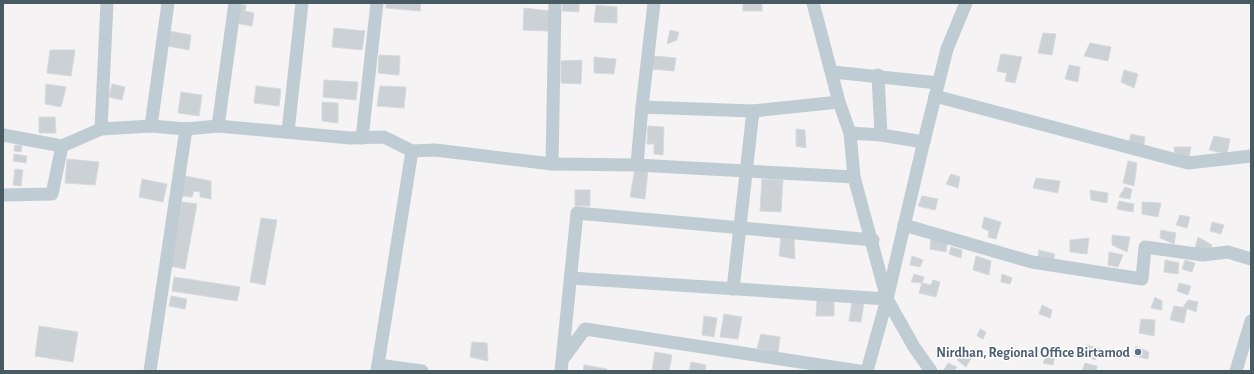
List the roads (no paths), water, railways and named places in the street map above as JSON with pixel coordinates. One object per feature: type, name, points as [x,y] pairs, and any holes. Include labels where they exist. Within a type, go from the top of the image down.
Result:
[{"type":"street","points":[[101,129],[107,3]]},
{"type":"street","points":[[150,126],[168,3]]},
{"type":"street","points":[[218,126],[235,3]]},
{"type":"street","points":[[288,132],[302,3]]},
{"type":"street","points":[[362,138],[377,3]]},
{"type":"street","points":[[552,164],[555,3]]},
{"type":"street","points":[[637,164],[654,3]]},
{"type":"street","points":[[813,3],[850,133],[854,177],[888,299],[914,347],[931,371]]},
{"type":"street","points":[[867,371],[888,299],[936,89],[947,49],[966,3]]},
{"type":"street","points":[[833,72],[878,76],[936,89],[1188,163],[1251,156]]},
{"type":"street","points":[[878,76],[881,135]]},
{"type":"street","points":[[642,107],[753,111],[840,102]]},
{"type":"street","points":[[733,289],[753,111]]},
{"type":"street","points":[[3,135],[62,146],[101,129],[150,126],[186,129],[218,126],[362,138],[384,138],[412,150],[435,150],[552,164],[637,164],[854,177]]},
{"type":"street","points":[[150,371],[186,129]]},
{"type":"street","points":[[850,133],[881,135],[924,142]]},
{"type":"street","points":[[3,194],[52,194],[62,146]]},
{"type":"street","points":[[412,150],[378,368],[422,371]]},
{"type":"street","points":[[561,366],[577,213],[872,240]]},
{"type":"street","points":[[904,224],[1032,262],[1142,279],[1145,248],[1204,255],[1228,252],[1251,260]]},
{"type":"street","points":[[571,278],[888,299]]},
{"type":"street","points":[[1236,371],[1251,321]]},
{"type":"street","points":[[561,366],[585,329],[859,371]]},
{"type":"place","name":"Nirdhan, Regional Office Birtamod","points":[[1138,352]]}]
